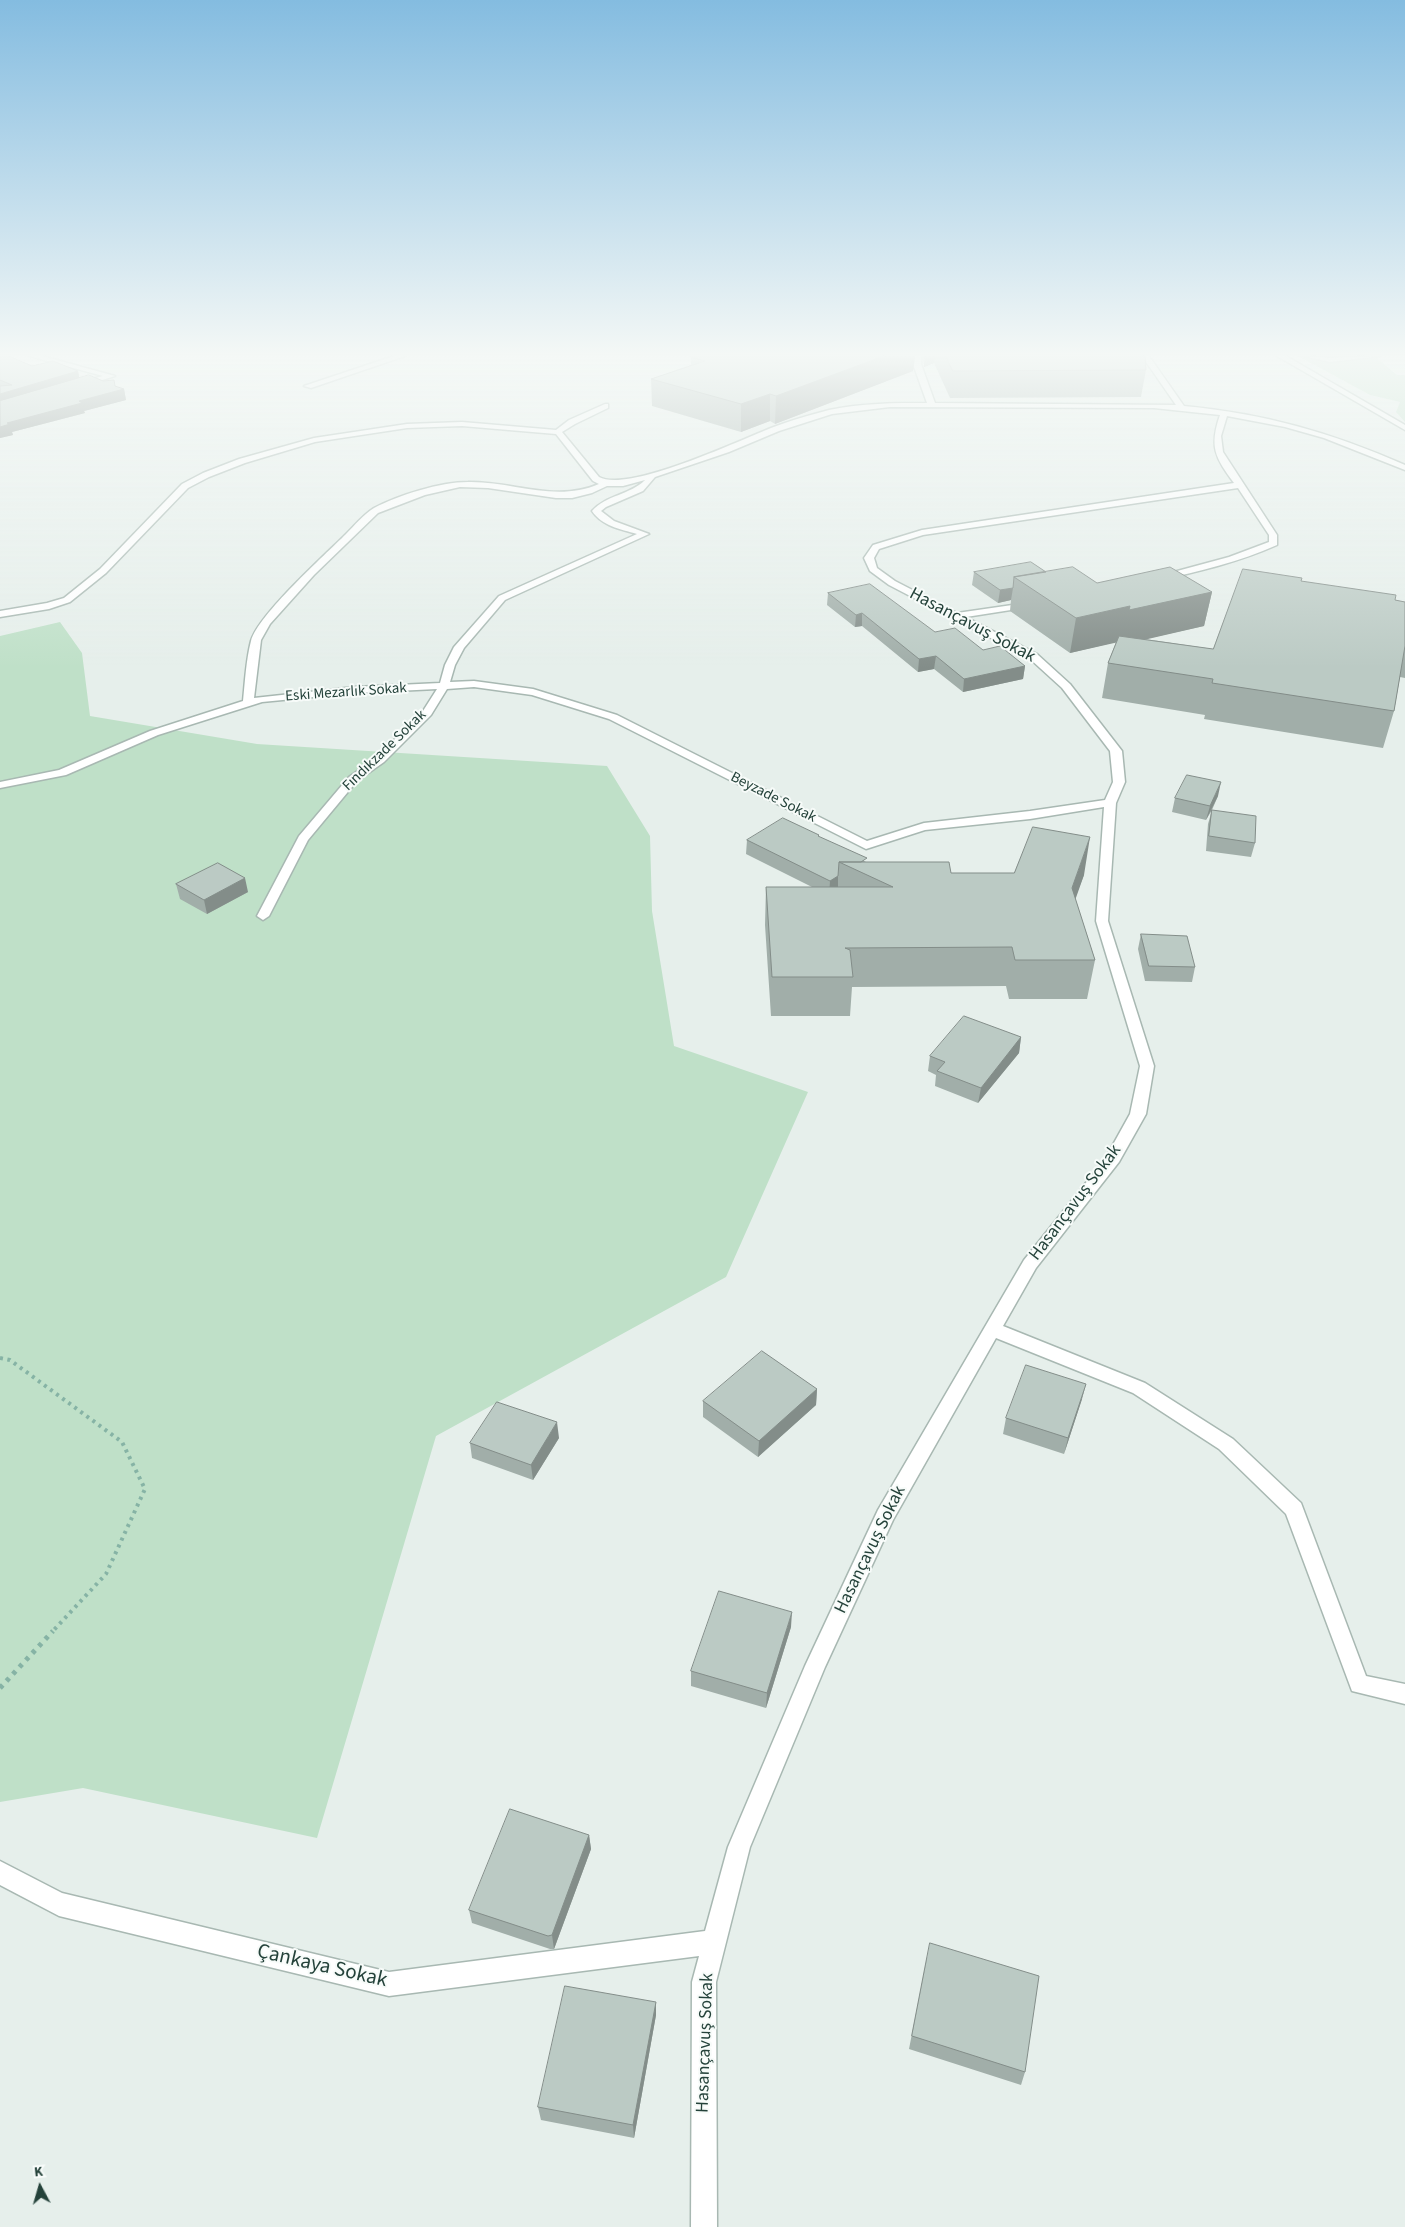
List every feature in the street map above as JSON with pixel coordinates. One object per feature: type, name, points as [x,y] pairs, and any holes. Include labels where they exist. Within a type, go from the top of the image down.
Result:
[{"type":"street","points":[[0,614],[49,606],[67,600],[102,571],[185,486],[206,475],[246,460]]},
{"type":"street","points":[[581,460],[596,479],[605,484]]},
{"type":"street","points":[[248,703],[256,640],[266,623],[311,573],[375,511],[456,485],[496,486],[560,497],[575,496],[592,492],[605,484],[653,475],[697,460]]},
{"type":"street","points":[[1152,579],[1224,563],[1250,555],[1274,543],[1273,536],[1222,460]]},
{"type":"street","points":[[1386,460],[1405,468]]},
{"type":"street","points":[[444,686],[450,665],[459,647],[502,598],[645,534],[608,521],[598,515],[596,511],[602,504],[635,493],[646,486],[653,475]]},
{"type":"street","name":"Hasançavuş Sokak","points":[[704,2227],[704,1982],[739,1847],[815,1666],[885,1516],[1030,1264],[1111,1162],[1138,1114],[1147,1066],[1102,921],[1110,803],[1119,782],[1116,751],[1066,686],[1033,656],[892,583],[873,569],[868,558],[876,547],[922,534],[1240,485]]},
{"type":"street","points":[[955,616],[1044,601]]},
{"type":"street","name":"Beyzade Sokak","points":[[444,686],[474,684],[533,692],[613,717],[866,845],[924,827],[1030,815],[1110,803]]},
{"type":"street","name":"Eski Mezarlık Sokak","points":[[0,785],[62,774],[154,733],[261,699],[355,690],[444,686]]},
{"type":"street","name":"Fındıkzade Sokak","points":[[263,916],[303,839],[354,779],[380,760],[427,713],[444,686]]},
{"type":"street","points":[[992,1330],[1139,1388],[1226,1444],[1294,1509],[1358,1684],[1405,1694]]},
{"type":"street","name":"Çankaya Sokak","points":[[0,1873],[59,1904],[389,1984],[714,1942]]},
{"type":"path","points":[[0,1358],[10,1360],[122,1442],[145,1489],[106,1574],[0,1688]]},
{"type":"green space","points":[[60,622],[82,653],[90,716],[257,744],[607,766],[650,836],[652,911],[674,1046],[808,1092],[726,1277],[436,1436],[317,1838],[83,1788],[0,1802],[0,636]]},
{"type":"building","points":[[1031,562],[1046,572],[1014,577],[1013,588],[1000,590],[974,572]]},
{"type":"building","points":[[1073,567],[1097,583],[1170,567],[1212,592],[1129,610],[1130,606],[1076,618],[1014,577]]},
{"type":"building","points":[[1243,569],[1302,578],[1301,581],[1396,595],[1395,600],[1405,602],[1405,646],[1394,711],[1212,683],[1213,679],[1108,663],[1119,636],[1213,649]]},
{"type":"building","points":[[870,584],[935,632],[955,628],[983,650],[1000,646],[1025,666],[964,679],[936,656],[919,659],[862,613],[856,615],[828,593]]},
{"type":"building","points":[[1187,775],[1221,782],[1210,806],[1175,798]]},
{"type":"building","points":[[1212,810],[1256,816],[1255,843],[1209,836]]},
{"type":"building","points":[[783,818],[867,858],[861,862],[839,862],[838,876],[830,881],[747,840]]},
{"type":"building","points":[[1033,827],[1090,837],[1072,888],[1095,960],[1015,960],[1012,947],[845,948],[850,950],[853,977],[772,977],[766,887],[893,887],[839,862],[949,862],[951,873],[1014,873]]},
{"type":"building","points":[[218,863],[245,878],[204,900],[176,884]]},
{"type":"building","points":[[1141,934],[1187,936],[1195,967],[1149,966]]},
{"type":"building","points":[[964,1016],[1021,1037],[981,1088],[937,1071],[945,1062],[930,1056]]},
{"type":"building","points":[[762,1351],[817,1389],[759,1441],[703,1401]]},
{"type":"building","points":[[1026,1365],[1086,1384],[1068,1438],[1006,1418]]},
{"type":"building","points":[[497,1402],[557,1422],[531,1465],[470,1443]]},
{"type":"building","points":[[719,1591],[792,1612],[767,1693],[691,1671]]},
{"type":"building","points":[[510,1809],[589,1835],[552,1935],[548,1936],[469,1910]]},
{"type":"building","points":[[930,1943],[1039,1976],[1025,2072],[912,2036]]},
{"type":"building","points":[[565,1986],[656,2002],[633,2125],[538,2107]]}]
